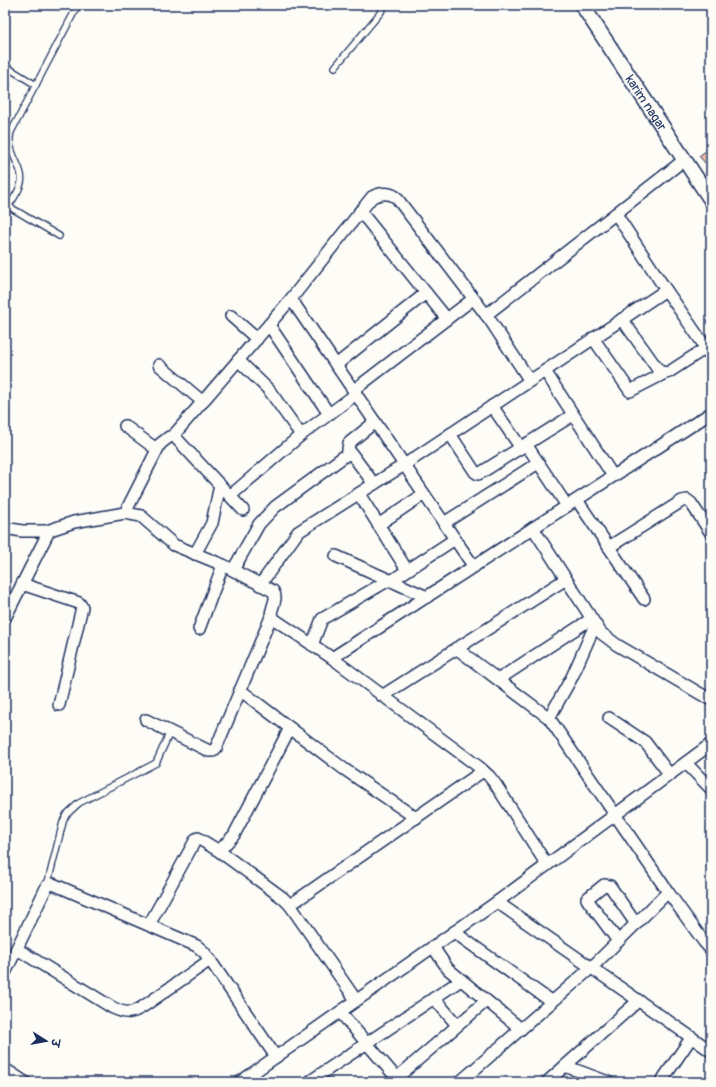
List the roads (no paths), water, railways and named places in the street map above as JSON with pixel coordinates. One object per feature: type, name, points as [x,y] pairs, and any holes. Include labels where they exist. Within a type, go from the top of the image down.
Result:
[{"type":"street","name":"karim nagar","points":[[582,5],[711,200]]},
{"type":"street","points":[[486,316],[684,160]]},
{"type":"street","points":[[125,513],[159,446],[169,437],[173,436],[257,339],[291,299],[360,212],[376,195],[386,193],[392,194],[396,197],[486,316],[530,381]]},
{"type":"street","points":[[360,212],[447,319]]},
{"type":"street","points":[[593,338],[630,391],[708,352],[616,214]]},
{"type":"street","points":[[260,585],[298,532],[404,465],[666,290]]},
{"type":"street","points":[[336,365],[426,293]]},
{"type":"street","points":[[291,299],[474,567]]},
{"type":"street","points":[[230,496],[301,435],[473,299]]},
{"type":"street","points":[[231,316],[257,339]]},
{"type":"street","points":[[622,319],[659,371],[665,373]]},
{"type":"street","points":[[269,325],[329,414]]},
{"type":"street","points":[[238,360],[269,390],[301,435]]},
{"type":"street","points":[[159,365],[202,402]]},
{"type":"street","points":[[545,370],[613,476]]},
{"type":"street","points":[[492,406],[538,463],[567,506]]},
{"type":"street","points":[[332,658],[711,413]]},
{"type":"street","points":[[450,434],[475,472],[478,474],[573,415]]},
{"type":"street","points":[[374,484],[347,446],[375,422]]},
{"type":"street","points":[[125,426],[155,448],[159,446]]},
{"type":"street","points":[[173,436],[243,510]]},
{"type":"street","points":[[233,570],[259,524],[275,507],[350,452]]},
{"type":"street","points":[[444,523],[538,463]]},
{"type":"street","points":[[195,554],[212,523],[220,485]]},
{"type":"street","points":[[359,494],[407,570]]},
{"type":"street","points":[[378,525],[424,494]]},
{"type":"street","points":[[577,500],[644,599]]},
{"type":"street","points":[[609,547],[682,501],[687,500],[691,503],[711,533]]},
{"type":"street","points":[[5,528],[22,531],[49,530],[74,522],[125,513],[141,516],[174,545],[223,565],[273,591],[276,599],[270,613],[271,617],[216,748],[213,751],[209,751],[146,720]]},
{"type":"street","points":[[533,528],[593,622],[608,640],[711,700]]},
{"type":"street","points":[[5,618],[49,530]]},
{"type":"street","points":[[312,645],[322,619],[407,570],[455,539]]},
{"type":"street","points":[[336,556],[427,597]]},
{"type":"street","points":[[199,629],[223,565]]},
{"type":"street","points":[[382,696],[566,579]]},
{"type":"street","points":[[22,584],[79,603],[82,607],[59,705]]},
{"type":"street","points":[[271,617],[332,658],[483,771],[496,785],[547,865]]},
{"type":"street","points":[[499,680],[593,622]]},
{"type":"street","points":[[549,718],[572,677],[593,622]]},
{"type":"street","points":[[456,648],[549,718],[668,892],[710,945]]},
{"type":"street","points":[[240,690],[344,768],[416,818]]},
{"type":"street","points":[[609,718],[645,742],[670,775]]},
{"type":"street","points":[[218,851],[234,835],[290,728]]},
{"type":"street","points":[[240,1082],[497,902],[711,744]]},
{"type":"street","points":[[686,763],[711,789]]},
{"type":"street","points":[[290,905],[483,771]]},
{"type":"street","points":[[149,925],[196,839],[201,839],[283,898],[290,905],[356,1000]]},
{"type":"street","points":[[7,966],[17,949],[47,886],[53,884],[197,946],[210,960],[276,1056]]},
{"type":"street","points":[[618,941],[588,902],[587,899],[589,897],[604,885],[610,886],[636,924]]},
{"type":"street","points":[[460,1082],[591,968],[668,892]]},
{"type":"street","points":[[497,902],[691,1038],[710,1047]]},
{"type":"street","points":[[454,932],[552,1002]]},
{"type":"street","points":[[433,947],[448,969],[521,1029]]},
{"type":"street","points":[[17,949],[113,1008],[129,1013],[137,1011],[210,960]]},
{"type":"street","points":[[7,966],[20,962],[37,961]]},
{"type":"street","points":[[309,1082],[461,980]]},
{"type":"street","points":[[434,998],[457,1026]]},
{"type":"street","points":[[340,1012],[367,1043],[396,1081],[486,1001]]},
{"type":"street","points":[[547,1082],[638,1001]]},
{"type":"street","points":[[661,1082],[691,1038]]},
{"type":"street","points":[[565,1066],[608,1082]]},
{"type":"street","points":[[5,1069],[24,1082]]},
{"type":"lane","points":[[58,236],[6,208],[20,188],[22,180],[10,144],[10,136],[78,5]]},
{"type":"lane","points":[[336,67],[381,12],[384,5]]},
{"type":"lane","points":[[5,66],[36,85]]},
{"type":"lane","points":[[47,886],[66,815],[79,803],[156,763],[170,732]]}]
